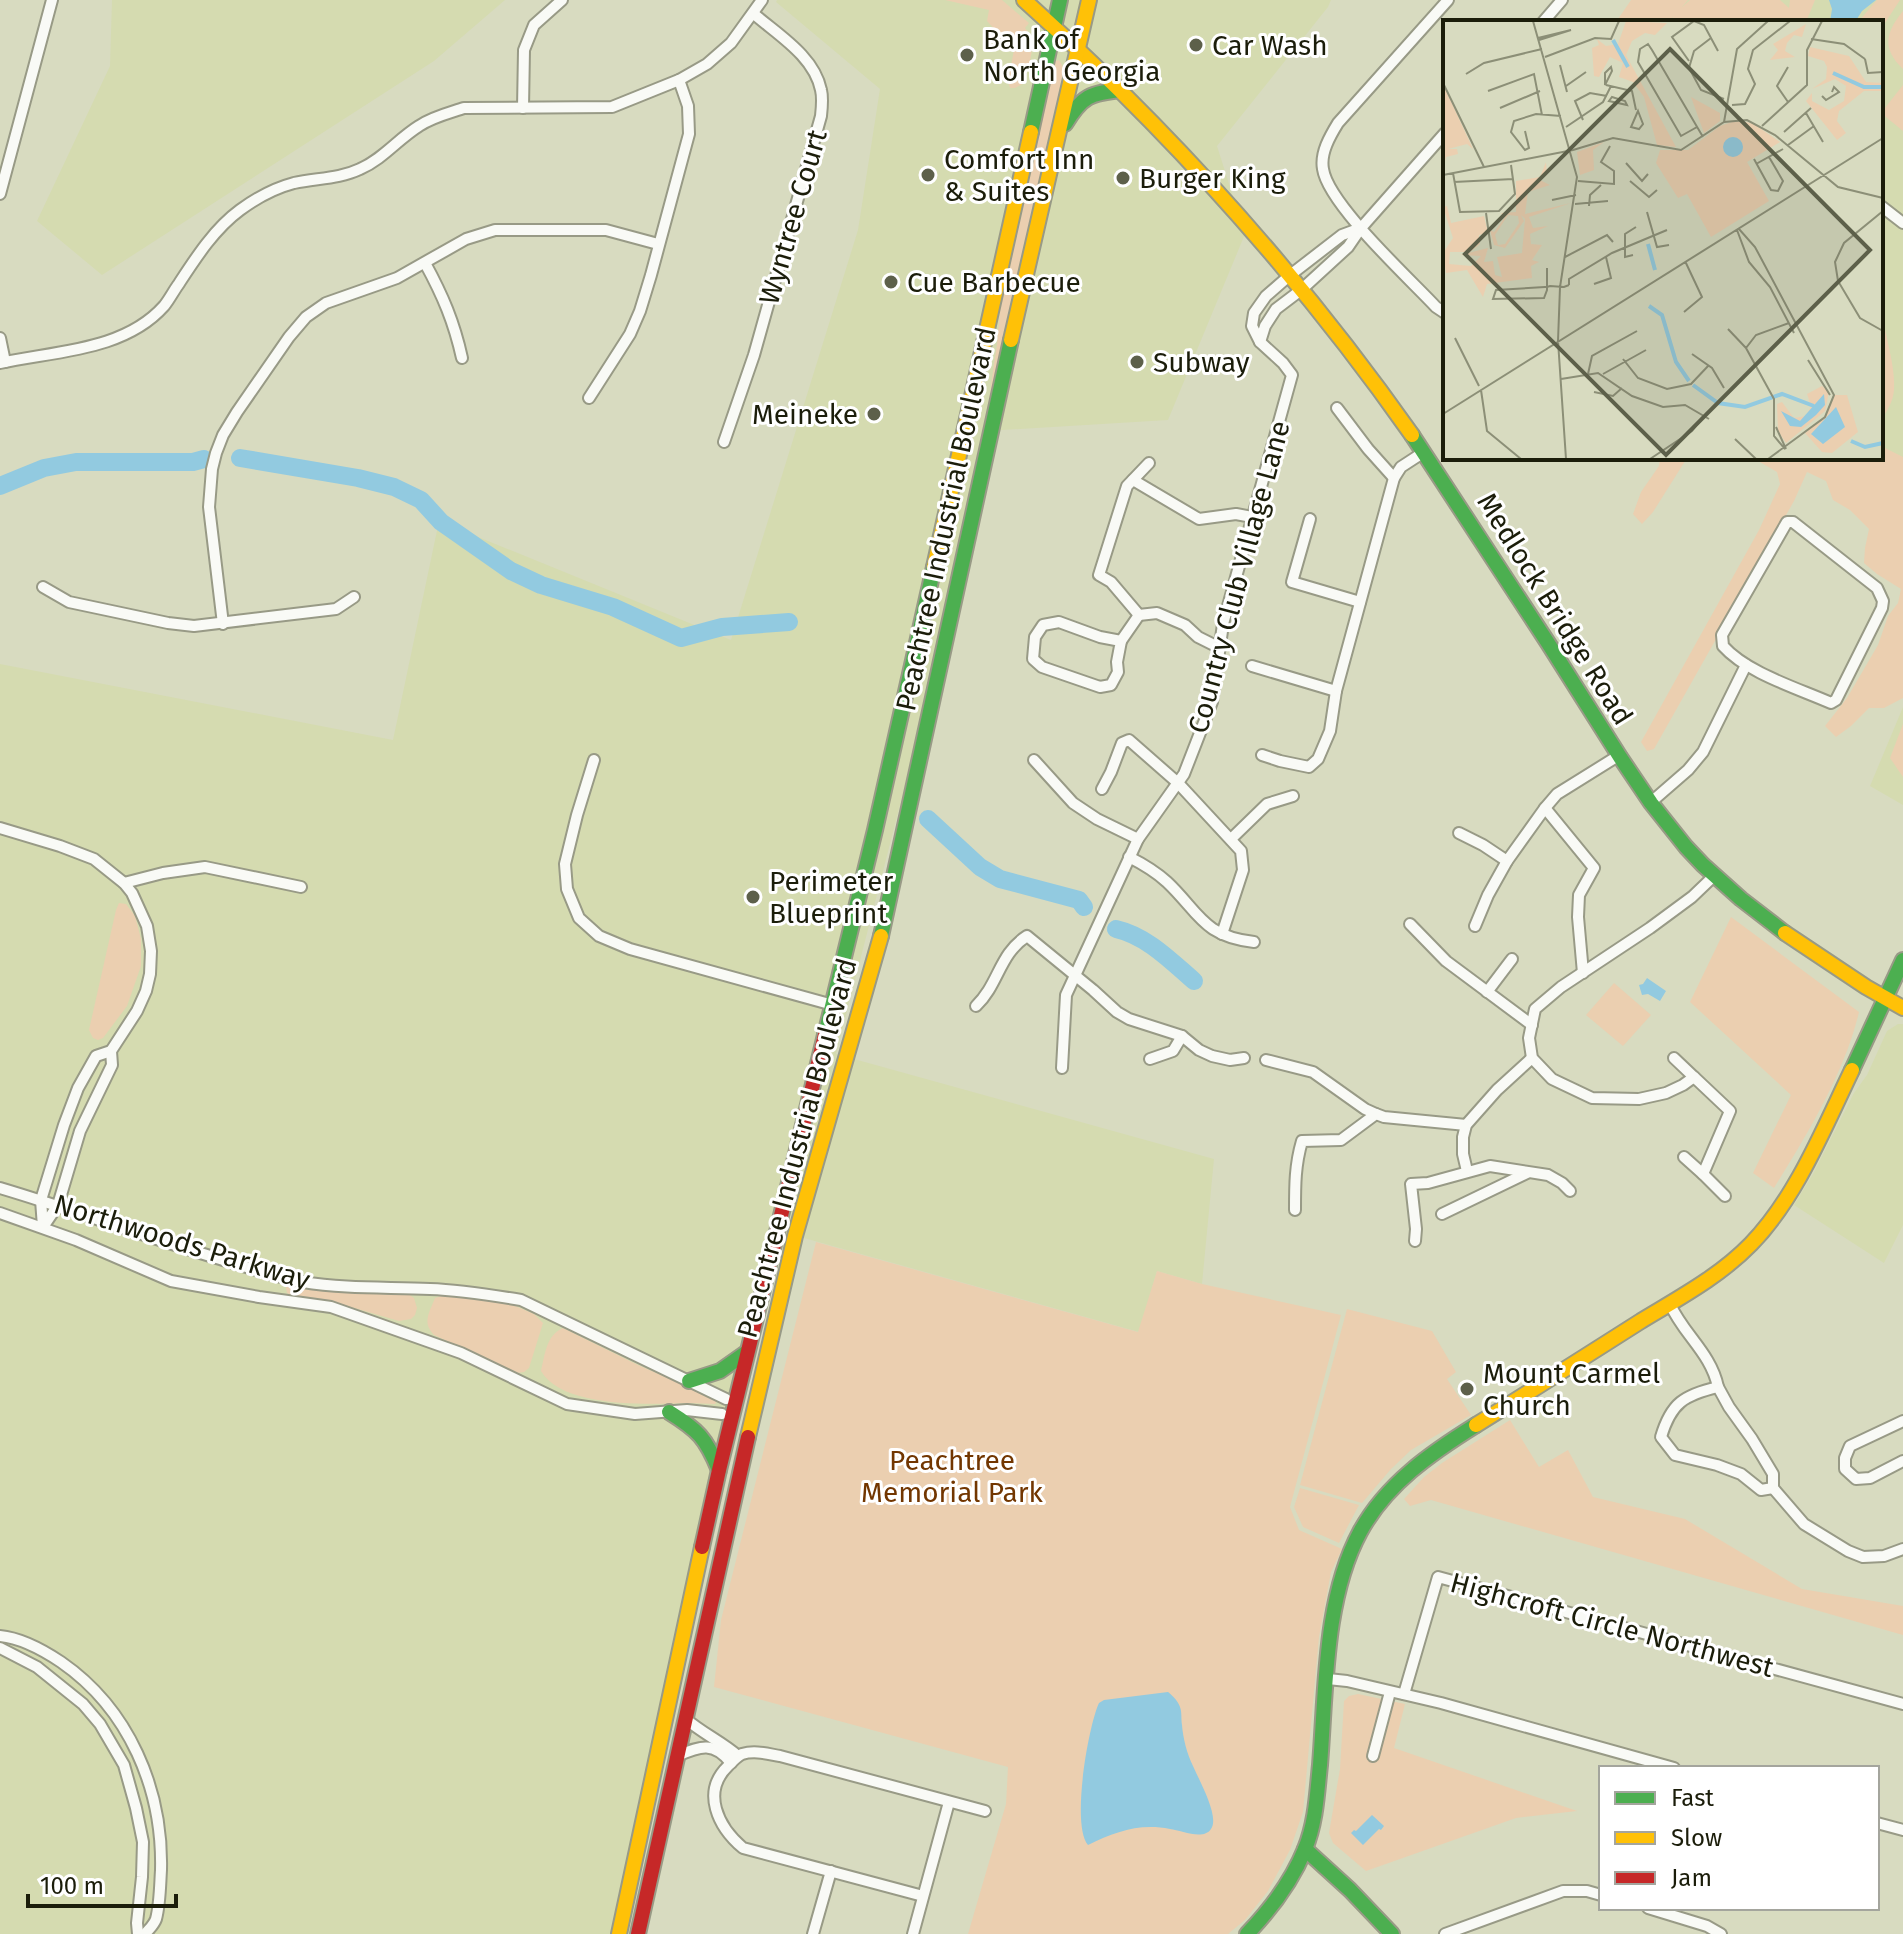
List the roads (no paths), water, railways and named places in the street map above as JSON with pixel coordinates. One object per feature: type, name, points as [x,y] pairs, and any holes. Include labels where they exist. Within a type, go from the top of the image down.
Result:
[{"type":"main road","name":"Medlock Bridge Road","points":[[1024,0],[1122,90],[1206,179],[1301,290],[1424,452],[1618,756],[1650,803],[1689,850],[1769,922],[1808,950],[1903,1008]]},
{"type":"main road","name":"Peachtree Industrial Boulevard","points":[[619,1934],[719,1470],[875,830],[1060,0]]},
{"type":"main road","name":"Peachtree Industrial Boulevard","points":[[638,1934],[732,1503],[795,1236],[889,907],[1089,0]]},
{"type":"main road","points":[[1058,136],[1082,99],[1092,93],[1122,90]]},
{"type":"main road","points":[[1247,1934],[1286,1886],[1305,1849],[1315,1812],[1332,1628],[1343,1575],[1355,1542],[1374,1510],[1402,1478],[1432,1453],[1670,1304],[1722,1269],[1751,1244],[1774,1215],[1805,1164],[1903,960]]},
{"type":"main road","points":[[689,1381],[714,1375],[733,1365],[747,1352]]},
{"type":"main road","points":[[669,1412],[702,1434],[709,1443],[719,1470]]},
{"type":"main road","points":[[1305,1849],[1335,1873],[1392,1934]]},
{"type":"street","points":[[0,194],[52,0]]},
{"type":"street","points":[[523,108],[524,50],[534,25],[562,0]]},
{"type":"street","points":[[0,338],[2,362],[118,338],[144,325],[165,305],[215,233],[239,211],[268,194],[294,183],[359,170],[419,125],[464,108],[612,107],[679,80],[707,64],[731,43],[762,0]]},
{"type":"street","points":[[1443,312],[1361,228],[1331,191],[1322,160],[1338,123],[1448,0]]},
{"type":"street","points":[[1545,20],[1562,0]]},
{"type":"street","name":"Wyntree Court","points":[[724,442],[754,355],[821,116],[822,92],[816,72],[800,53],[754,14]]},
{"type":"street","points":[[589,398],[635,323],[648,287],[689,134],[688,106],[679,80]]},
{"type":"street","points":[[1260,342],[1265,326],[1276,309],[1348,247],[1361,228],[1443,135]]},
{"type":"street","points":[[1883,208],[1903,223]]},
{"type":"street","points":[[1260,342],[1252,326],[1254,313],[1266,296],[1342,235],[1361,228]]},
{"type":"street","points":[[223,624],[209,507],[212,469],[223,435],[306,317],[326,303],[397,278],[466,239],[495,230],[606,230],[658,244]]},
{"type":"street","points":[[425,263],[444,299],[462,358]]},
{"type":"street","name":"Country Club Village Lane","points":[[1062,1068],[1066,995],[1138,839],[1184,774],[1212,702],[1223,624],[1292,375],[1260,342]]},
{"type":"street","points":[[1337,408],[1394,478]]},
{"type":"street","points":[[1262,755],[1309,767],[1318,759],[1330,731],[1336,691],[1394,478],[1401,467],[1424,452]]},
{"type":"street","points":[[1139,615],[1111,582],[1099,575],[1127,486],[1149,463]]},
{"type":"street","points":[[1133,480],[1199,519],[1236,514],[1252,517]]},
{"type":"street","points":[[1310,519],[1292,582],[1360,602]]},
{"type":"street","points":[[1787,522],[1793,522],[1877,588],[1883,601],[1882,608],[1836,700],[1831,703],[1746,665],[1723,646],[1722,635],[1787,522]]},
{"type":"street","points":[[43,587],[69,602],[194,626],[336,609],[354,597]]},
{"type":"street","points":[[1121,641],[1059,622],[1043,625],[1035,637],[1033,659],[1042,667],[1100,687],[1111,685],[1118,672],[1121,641],[1139,615],[1157,613],[1185,625],[1198,637],[1220,648]]},
{"type":"street","points":[[1650,803],[1688,770],[1703,752],[1746,665]]},
{"type":"street","points":[[1252,666],[1336,691]]},
{"type":"street","points":[[1102,789],[1122,743],[1129,740],[1178,783],[1241,851],[1243,870],[1222,934]]},
{"type":"street","points":[[1475,926],[1507,861],[1545,808],[1557,794],[1618,756]]},
{"type":"street","points":[[594,760],[565,864],[567,889],[579,918],[599,936],[630,949],[833,1005]]},
{"type":"street","points":[[1034,760],[1073,803],[1138,839]]},
{"type":"street","points":[[1231,839],[1267,804],[1293,796]]},
{"type":"street","points":[[1545,808],[1594,868],[1579,895],[1583,973]]},
{"type":"street","points":[[0,828],[94,859],[124,883],[147,926],[151,951],[146,991],[111,1051],[112,1065],[80,1131],[58,1205],[43,1227]]},
{"type":"street","points":[[1459,833],[1507,861]]},
{"type":"street","points":[[1129,857],[1148,866],[1168,883],[1203,923],[1222,934],[1254,942]]},
{"type":"street","points":[[124,883],[205,867],[301,887]]},
{"type":"street","points":[[1694,1077],[1666,1093],[1639,1099],[1592,1098],[1552,1079],[1532,1058],[1529,1038],[1535,1009],[1561,987],[1692,897],[1715,875]]},
{"type":"street","points":[[1410,924],[1446,961],[1532,1025]]},
{"type":"street","points":[[976,1006],[988,994],[1002,963],[1018,942],[1027,936],[1117,1012],[1182,1036],[1212,1056],[1230,1060],[1244,1058]]},
{"type":"street","points":[[1487,992],[1512,959]]},
{"type":"street","points":[[1150,1059],[1173,1051],[1182,1036]]},
{"type":"street","points":[[43,1227],[41,1200],[78,1088],[96,1056],[111,1051]]},
{"type":"street","points":[[1467,1171],[1463,1146],[1466,1125],[1497,1090],[1532,1058]]},
{"type":"street","points":[[1674,1058],[1730,1111],[1703,1174]]},
{"type":"street","points":[[1266,1060],[1313,1072],[1365,1109],[1384,1117],[1466,1125]]},
{"type":"street","points":[[1295,1210],[1296,1161],[1302,1141],[1341,1140],[1376,1114]]},
{"type":"street","points":[[1684,1157],[1725,1196]]},
{"type":"street","points":[[1415,1241],[1411,1184],[1428,1183],[1490,1166],[1548,1175],[1570,1191]]},
{"type":"street","points":[[1442,1214],[1529,1172]]},
{"type":"street","name":"Northwoods Parkway","points":[[0,1188],[162,1242],[302,1282],[366,1289],[432,1289],[521,1300],[726,1399]]},
{"type":"street","name":"Northwoods Parkway","points":[[0,1213],[43,1227],[171,1281],[343,1311],[461,1353],[567,1404],[635,1414],[687,1410],[722,1414]]},
{"type":"street","points":[[1670,1304],[1682,1326],[1706,1355],[1718,1387],[1773,1474],[1773,1488],[1804,1524],[1863,1557],[1884,1556],[1903,1549]]},
{"type":"street","points":[[1718,1387],[1682,1400],[1670,1412],[1661,1437],[1675,1455],[1741,1474],[1761,1490],[1773,1488]]},
{"type":"street","points":[[1903,1421],[1850,1446],[1845,1469],[1856,1479],[1870,1478],[1903,1461]]},
{"type":"street","name":"Highcroft Circle Northwest","points":[[1404,1694],[1438,1577],[1903,1704]]},
{"type":"street","points":[[0,1636],[11,1637],[46,1652],[73,1671],[111,1709],[129,1736],[147,1774],[162,1844],[155,1922],[145,1934]]},
{"type":"street","points":[[0,1648],[37,1667],[83,1704],[100,1724],[124,1765],[143,1842],[138,1934]]},
{"type":"street","points":[[1328,1679],[1404,1694],[1667,1766]]},
{"type":"street","points":[[1373,1756],[1390,1692]]},
{"type":"street","points":[[686,1719],[710,1743]]},
{"type":"street","points":[[677,1756],[710,1743],[725,1745],[735,1760]]},
{"type":"street","points":[[923,1896],[743,1848],[733,1840],[718,1818],[714,1798],[719,1774],[740,1754],[757,1752],[985,1811]]},
{"type":"street","points":[[913,1934],[949,1802]]},
{"type":"street","points":[[1879,1824],[1903,1830]]},
{"type":"street","points":[[813,1934],[831,1871]]},
{"type":"street","points":[[1445,1934],[1563,1891],[1599,1894]]},
{"type":"street","points":[[1655,1910],[1707,1926],[1721,1934]]},
{"type":"water","points":[[1829,0],[1876,0],[1856,20],[1830,20],[1832,9]]},
{"type":"water","points":[[1647,978],[1666,991],[1660,1001],[1648,994],[1642,995],[1639,985]]},
{"type":"water","points":[[1168,1692],[1181,1709],[1187,1751],[1211,1807],[1211,1829],[1197,1835],[1159,1827],[1138,1828],[1088,1845],[1083,1834],[1081,1798],[1086,1753],[1099,1703]]},
{"type":"water","points":[[1372,1815],[1384,1826],[1363,1845],[1351,1833]]},
{"type":"waterway","points":[[240,458],[394,487],[421,500],[441,522],[511,571],[541,585],[613,607],[681,638],[722,627],[789,622]]},
{"type":"waterway","points":[[0,486],[44,468],[76,462],[193,462],[204,459]]},
{"type":"waterway","points":[[928,819],[980,867],[1000,879],[1079,900],[1084,907]]},
{"type":"waterway","points":[[1116,929],[1148,943],[1194,981]]},
{"type":"place","name":"Car Wash","points":[[1196,45]]},
{"type":"place","name":"Bank of North Georgia","points":[[967,55]]},
{"type":"place","name":"Comfort Inn & Suites","points":[[928,175]]},
{"type":"place","name":"Burger King","points":[[1123,178]]},
{"type":"place","name":"Cue Barbecue","points":[[891,282]]},
{"type":"place","name":"Subway","points":[[1137,362]]},
{"type":"place","name":"Meineke","points":[[874,414]]},
{"type":"place","name":"Perimeter Blueprint","points":[[753,897]]},
{"type":"place","name":"Mount Carmel Church","points":[[1467,1389]]},
{"type":"park label","name":"Peachtree Memorial Park","points":[[952,1476]]}]
